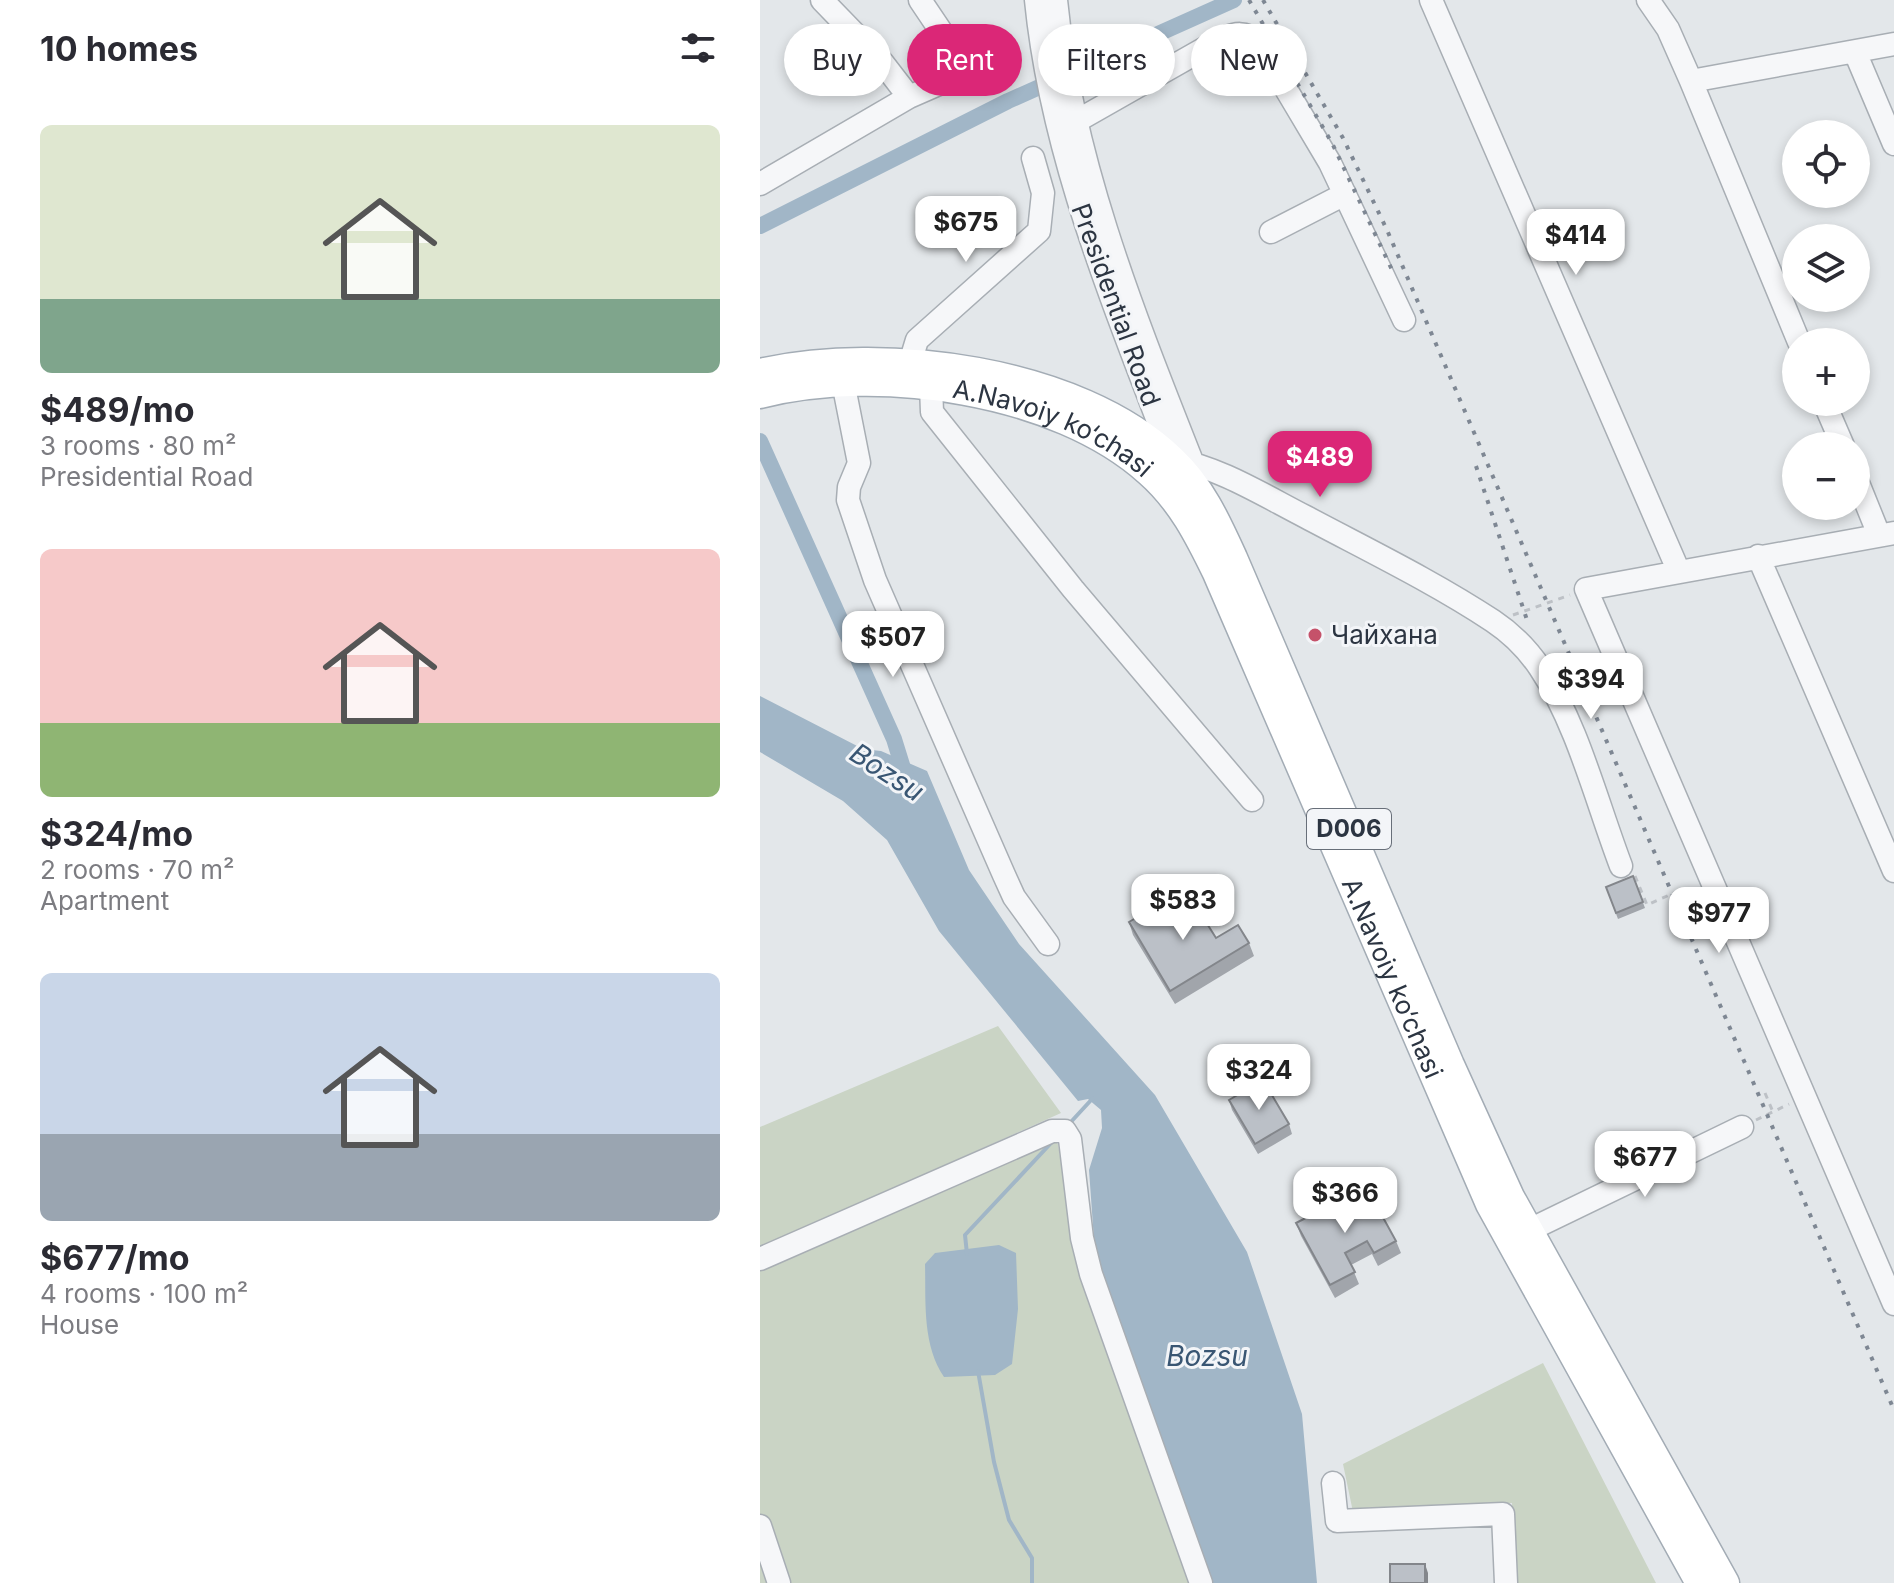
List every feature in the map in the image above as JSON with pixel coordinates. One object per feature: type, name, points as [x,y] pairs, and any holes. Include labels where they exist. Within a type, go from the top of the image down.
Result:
[{"type":"main road","name":"D006","points":[[763,383],[842,362],[910,363],[1000,378],[1078,402],[1126,426],[1194,484],[1207,527],[1500,1200],[1717,1582]]},
{"type":"main road","name":"A.Navoiy ko‘chasi","points":[[763,383],[843,382],[931,386],[984,396],[1065,421],[1115,447],[1174,468]]},
{"type":"street","points":[[760,184],[909,97],[882,62],[822,0]]},
{"type":"street","points":[[920,0],[936,24]]},
{"type":"street","points":[[1036,0],[1042,24]]},
{"type":"street","points":[[1055,24],[1056,0]]},
{"type":"street","points":[[1431,0],[1679,572]]},
{"type":"street","points":[[1648,0],[1668,29],[1793,328]]},
{"type":"street","points":[[1066,112],[1221,39],[1235,34],[1249,34],[1258,42],[1330,163],[1404,320]]},
{"type":"street","points":[[1691,81],[1894,44]]},
{"type":"street","points":[[1855,52],[1894,144]]},
{"type":"street","name":"Presidential Road","points":[[1062,96],[1106,283],[1174,468]]},
{"type":"street","points":[[910,363],[917,340],[1039,231],[1043,193],[1033,158]]},
{"type":"street","points":[[1271,232],[1345,194]]},
{"type":"street","points":[[843,382],[859,463],[849,487],[848,500],[875,580],[1014,897],[1048,944]]},
{"type":"street","points":[[931,386],[932,412],[1073,589],[1252,800]]},
{"type":"street","points":[[1174,468],[1373,552],[1494,622],[1529,653],[1551,686],[1621,866]]},
{"type":"street","points":[[1870,503],[1887,534],[1586,589],[1894,1304]]},
{"type":"street","points":[[1758,556],[1887,838],[1894,871]]},
{"type":"street","points":[[1525,1247],[1742,1127]]},
{"type":"street","points":[[760,1259],[1052,1131],[1065,1131],[1070,1139],[1089,1265],[1201,1583]]},
{"type":"street","points":[[1333,1483],[1337,1521],[1503,1514],[1506,1583]]},
{"type":"street","points":[[760,1526],[779,1583]]},
{"type":"path","points":[[1494,622],[1586,589]]},
{"type":"path","points":[[1621,866],[1628,862],[1647,905],[1676,892]]},
{"type":"path","points":[[1765,1093],[1773,1112]]},
{"type":"path","points":[[1742,1127],[1805,1097]]},
{"type":"green space","points":[[998,1026],[1061,1113],[760,1248],[760,1127]]},
{"type":"green space","points":[[1051,1139],[1058,1144],[1072,1236],[1083,1276],[1189,1583],[760,1583],[760,1270]]},
{"type":"green space","points":[[1543,1363],[1656,1583],[1515,1583],[1512,1503],[1353,1512],[1343,1464]]},
{"type":"water","name":"Bozsu","points":[[760,696],[863,749],[881,751],[927,771],[969,870],[1019,944],[1155,1095],[1247,1252],[1302,1414],[1317,1583],[1213,1583],[1095,1254],[1089,1170],[1102,1128],[1101,1110],[1088,1099],[1078,1101],[939,931],[887,840],[843,801],[760,752]]},
{"type":"water","points":[[999,1245],[1016,1253],[1018,1309],[1012,1364],[995,1375],[944,1377],[929,1337],[925,1264],[935,1253]]},
{"type":"building","points":[[1633,876],[1643,902],[1616,913],[1606,887]]},
{"type":"building","points":[[1174,895],[1188,918],[1199,911],[1216,938],[1238,925],[1249,943],[1170,991],[1129,922]]},
{"type":"building","points":[[1263,1080],[1289,1124],[1255,1144],[1229,1100]]},
{"type":"building","points":[[1369,1192],[1396,1241],[1374,1253],[1367,1241],[1345,1253],[1355,1272],[1330,1285],[1296,1223],[1323,1209],[1326,1216]]},
{"type":"building","points":[[1390,1564],[1425,1564],[1425,1583],[1390,1583]]},
{"type":"waterway","points":[[760,226],[1008,101],[1234,0]]},
{"type":"waterway","points":[[760,441],[894,739],[907,781]]},
{"type":"waterway","points":[[1069,1124],[1093,1098]]},
{"type":"waterway","points":[[967,1254],[965,1235],[1052,1142]]},
{"type":"waterway","points":[[978,1371],[994,1462],[1009,1520],[1032,1558],[1032,1583]]},
{"type":"railway","points":[[1249,0],[1332,143],[1393,272]]},
{"type":"railway","points":[[1263,0],[1343,138],[1387,230],[1894,1410]]},
{"type":"railway","points":[[1476,466],[1527,620]]},
{"type":"place","name":"Чайхана","points":[[1315,635]]}]
